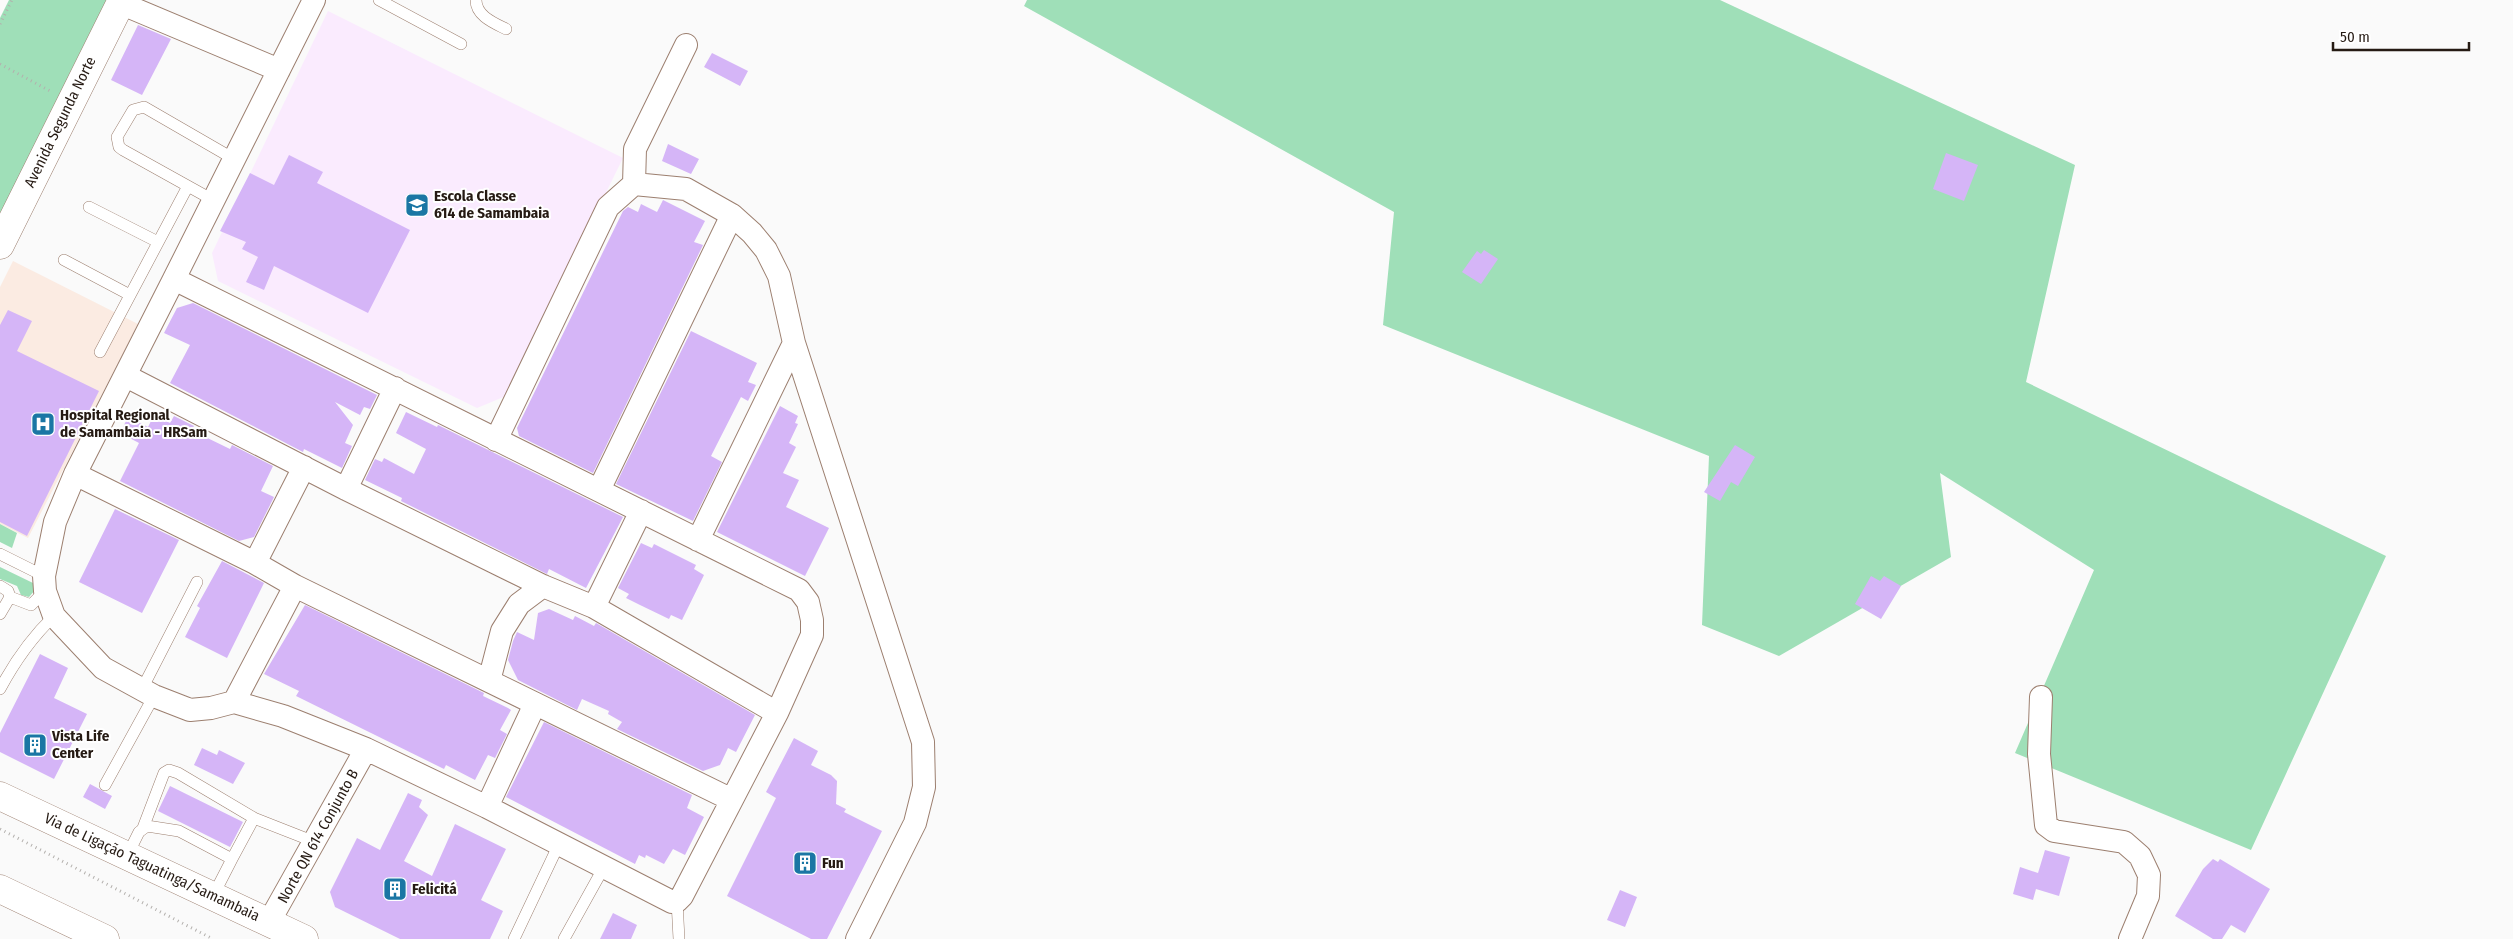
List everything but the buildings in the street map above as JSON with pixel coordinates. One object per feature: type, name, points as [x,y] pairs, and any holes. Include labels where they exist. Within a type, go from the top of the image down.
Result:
[{"type":"main road","name":"Avenida Segunda Norte","points":[[0,245],[121,2]]},
{"type":"main road","name":"Via de Ligação Taguatinga/Samambaia","points":[[0,796],[304,939]]},
{"type":"main road","points":[[0,889],[105,939]]},
{"type":"street","points":[[174,279],[798,590],[808,602],[812,620],[812,635],[777,713],[730,799],[682,896],[677,901],[672,902],[487,807],[366,749],[283,716],[234,702],[211,708],[190,710],[148,692],[103,668],[54,616],[45,584],[55,522],[75,474],[314,0]]},
{"type":"street","points":[[121,2],[279,70]]},
{"type":"street","points":[[496,440],[608,207],[634,184],[635,149],[686,45]]},
{"type":"street","points":[[634,184],[686,189],[732,215],[752,233],[766,250],[779,276],[794,343],[923,742],[924,787],[915,823],[857,939]]},
{"type":"street","points":[[599,490],[732,215]]},
{"type":"street","points":[[698,540],[794,343]]},
{"type":"street","points":[[126,376],[346,489],[544,586],[594,607],[777,713]]},
{"type":"street","points":[[346,489],[394,388]]},
{"type":"street","points":[[255,563],[304,467]]},
{"type":"street","points":[[75,474],[255,563],[295,586],[730,799]]},
{"type":"street","points":[[594,607],[641,511]]},
{"type":"street","points":[[234,702],[295,586]]},
{"type":"street","points":[[490,681],[502,631],[519,604],[544,586]]},
{"type":"street","points":[[2041,697],[2039,754],[2046,825],[2054,832],[2124,842],[2140,856],[2149,876],[2148,896],[2130,939]]},
{"type":"street","points":[[487,807],[535,704]]},
{"type":"street","name":"Norte QN 614 Conjunto B","points":[[269,922],[366,749]]},
{"type":"lane","points":[[379,0],[461,44]]},
{"type":"lane","points":[[476,0],[476,5],[484,17],[506,29]]},
{"type":"lane","points":[[213,200],[119,147],[117,137],[133,110],[144,107],[234,159]]},
{"type":"lane","points":[[100,352],[188,186]]},
{"type":"lane","points":[[90,207],[158,242]]},
{"type":"lane","points":[[64,260],[130,295]]},
{"type":"lane","points":[[0,554],[45,584],[31,605],[10,597]]},
{"type":"lane","points":[[105,785],[197,582]]},
{"type":"lane","points":[[0,586],[8,591],[10,597],[0,614]]},
{"type":"lane","points":[[0,689],[31,639],[54,616]]},
{"type":"lane","points":[[127,856],[143,828],[164,773],[169,770],[178,773],[254,818],[315,842]]},
{"type":"lane","points":[[213,896],[254,818]]},
{"type":"lane","points":[[143,828],[154,825],[179,831],[232,859]]},
{"type":"lane","points":[[514,939],[559,844]]},
{"type":"lane","points":[[564,939],[604,867]]},
{"type":"lane","points":[[677,901],[679,939]]},
{"type":"path","points":[[0,24],[12,0]]},
{"type":"path","points":[[0,64],[70,102]]},
{"type":"path","points":[[0,829],[213,939]]},
{"type":"shaded area","name":"Escola Classe 614 de Samambaia","points":[[328,11],[623,158],[506,396],[477,408],[218,281],[212,253]]},
{"type":"shaded area","name":"Hospital Regional de Samambaia - HRSam","points":[[13,261],[138,324],[28,538],[0,524],[0,287]]},
{"type":"green space","points":[[9,0],[115,0],[0,226],[0,18]]},
{"type":"green space","points":[[1027,0],[1720,0],[2075,165],[2026,382],[2386,556],[2251,850],[2015,753],[2094,570],[1940,473],[1951,557],[1779,656],[1702,625],[1709,456],[1383,325],[1394,212],[1024,6]]},
{"type":"green space","points":[[0,524],[17,533],[12,548],[0,542]]},
{"type":"green space","points":[[0,567],[33,583],[35,590],[29,597],[21,595],[17,586],[0,579]]},
{"type":"place","name":"Escola Classe 614 de Samambaia","points":[[417,205]]},
{"type":"place","name":"Hospital Regional de Samambaia - HRSam","points":[[43,424]]},
{"type":"place","name":"Vista Life Center","points":[[35,745]]},
{"type":"place","name":"Fun","points":[[805,863]]},
{"type":"place","name":"Felicitá","points":[[395,889]]}]
